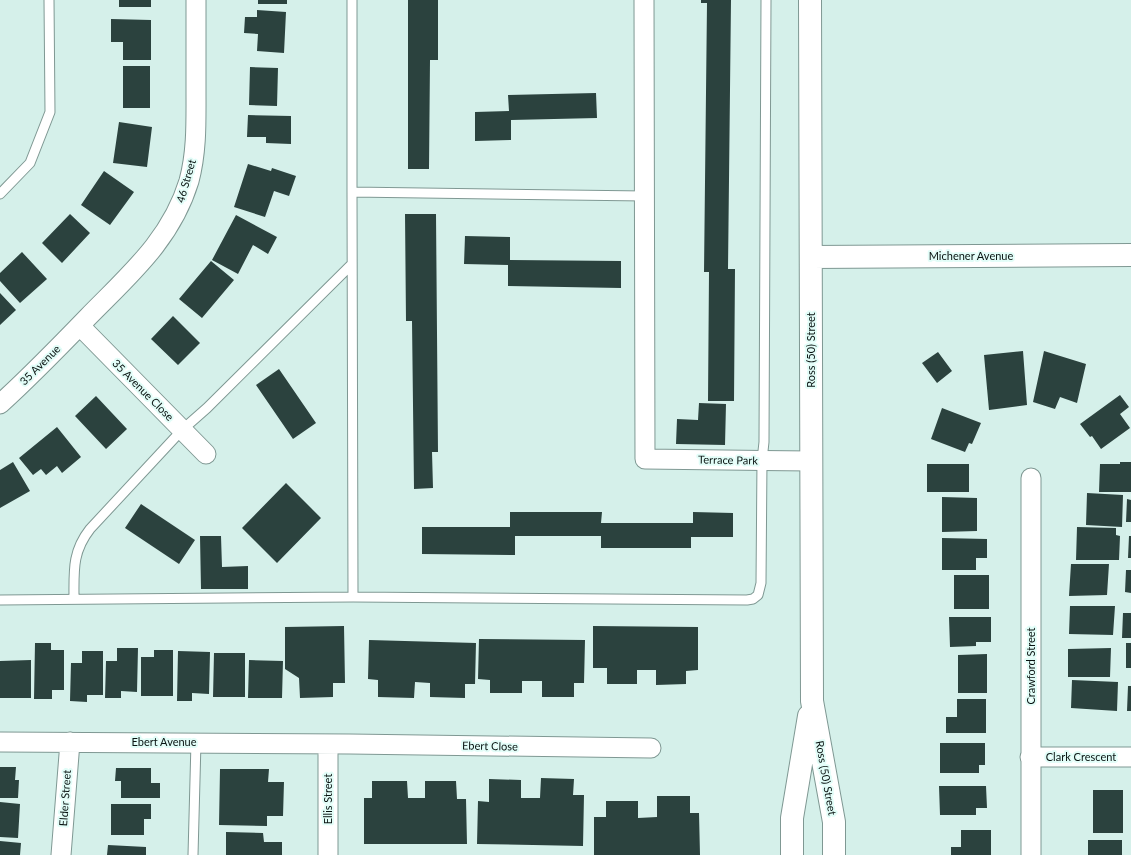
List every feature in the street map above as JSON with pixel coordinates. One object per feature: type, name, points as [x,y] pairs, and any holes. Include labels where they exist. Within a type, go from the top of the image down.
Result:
[{"type":"main road","name":"Ross (50) Street","points":[[792,855],[792,818],[812,701],[810,0]]},
{"type":"main road","name":"Michener Avenue","points":[[811,257],[1131,254]]},
{"type":"main road","name":"Ross (50) Street","points":[[812,701],[834,822],[834,855]]},
{"type":"street","name":"46 Street","points":[[80,326],[148,256],[172,223],[182,201],[189,180],[195,152],[196,0]]},
{"type":"street","points":[[644,0],[645,196]]},
{"type":"street","name":"Terrace Park","points":[[645,196],[645,459],[811,461]]},
{"type":"street","name":"35 Avenue","points":[[0,404],[80,326]]},
{"type":"street","name":"35 Avenue Close","points":[[80,326],[206,454]]},
{"type":"street","name":"Crawford Street","points":[[1031,478],[1031,855]]},
{"type":"street","name":"Ebert Avenue","points":[[0,742],[328,744]]},
{"type":"street","name":"Elder Street","points":[[61,855],[70,742]]},
{"type":"street","name":"Ebert Close","points":[[328,744],[651,748]]},
{"type":"street","name":"Ellis Street","points":[[328,744],[328,855]]},
{"type":"street","name":"Clark Crescent","points":[[1030,757],[1131,757]]},
{"type":"lane","points":[[0,194],[30,163],[50,112],[49,0]]},
{"type":"lane","points":[[352,0],[353,597]]},
{"type":"lane","points":[[0,600],[353,597],[753,599],[758,595],[761,584],[762,460],[764,434],[766,0]]},
{"type":"lane","points":[[352,192],[645,196]]},
{"type":"lane","points":[[74,600],[74,565],[76,553],[82,540],[90,529],[182,430],[207,408],[352,264]]},
{"type":"lane","points":[[193,855],[196,742]]},
{"type":"building","points":[[119,0],[151,0],[151,7],[119,7]]},
{"type":"building","points":[[258,0],[287,0],[287,4],[258,4]]},
{"type":"building","points":[[408,0],[438,0],[438,60],[430,60],[429,169],[408,169]]},
{"type":"building","points":[[701,0],[731,0],[728,269],[735,269],[734,401],[708,401],[709,272],[704,272],[707,3],[701,3]]},
{"type":"building","points":[[257,10],[286,12],[284,53],[257,51],[258,34],[244,33],[245,17],[257,17]]},
{"type":"building","points":[[111,19],[151,20],[151,60],[123,60],[123,42],[111,42]]},
{"type":"building","points":[[123,66],[150,66],[150,108],[123,108]]},
{"type":"building","points":[[250,67],[278,68],[277,106],[249,105]]},
{"type":"building","points":[[596,93],[597,118],[511,120],[511,140],[475,141],[475,112],[509,111],[508,95]]},
{"type":"building","points":[[248,115],[291,116],[291,144],[266,143],[266,137],[247,137]]},
{"type":"building","points":[[119,122],[152,127],[147,167],[113,163]]},
{"type":"building","points":[[248,164],[271,171],[272,168],[296,176],[289,196],[274,191],[265,217],[234,207]]},
{"type":"building","points":[[104,171],[134,192],[110,225],[81,205]]},
{"type":"building","points":[[70,214],[90,233],[62,263],[42,243]]},
{"type":"building","points":[[405,214],[436,214],[438,452],[432,452],[433,488],[414,489],[412,321],[406,321]]},
{"type":"building","points":[[236,215],[277,237],[268,254],[253,245],[238,274],[212,260]]},
{"type":"building","points":[[465,236],[510,237],[510,260],[621,261],[621,288],[508,286],[508,265],[464,264]]},
{"type":"building","points":[[22,252],[47,279],[20,303],[0,281],[0,273]]},
{"type":"building","points":[[211,261],[234,280],[202,318],[179,299]]},
{"type":"building","points":[[0,293],[16,310],[0,325]]},
{"type":"building","points":[[173,316],[200,343],[178,365],[151,339]]},
{"type":"building","points":[[1023,351],[1027,405],[989,410],[984,355]]},
{"type":"building","points":[[1044,351],[1086,364],[1077,403],[1060,397],[1055,409],[1033,402]]},
{"type":"building","points":[[938,352],[952,371],[937,383],[922,363]]},
{"type":"building","points":[[279,369],[316,423],[293,439],[256,385]]},
{"type":"building","points":[[1120,395],[1129,407],[1120,414],[1130,428],[1101,449],[1092,436],[1090,437],[1080,424]]},
{"type":"building","points":[[96,396],[127,429],[106,449],[75,416]]},
{"type":"building","points":[[699,403],[726,404],[725,445],[676,444],[677,419],[698,420]]},
{"type":"building","points":[[942,408],[981,423],[972,444],[969,443],[965,452],[931,439]]},
{"type":"building","points":[[57,427],[81,457],[62,473],[57,466],[46,475],[41,469],[33,475],[19,458]]},
{"type":"building","points":[[13,462],[30,491],[0,508],[0,470]]},
{"type":"building","points":[[1120,462],[1131,462],[1131,492],[1099,492],[1100,464],[1120,464]]},
{"type":"building","points":[[927,464],[969,464],[969,492],[927,492]]},
{"type":"building","points":[[286,483],[321,518],[277,563],[242,528]]},
{"type":"building","points":[[1087,493],[1123,495],[1122,527],[1086,525]]},
{"type":"building","points":[[942,497],[977,498],[977,531],[942,532]]},
{"type":"building","points":[[1127,499],[1131,500],[1131,522],[1126,522]]},
{"type":"building","points":[[141,504],[195,540],[179,564],[125,528]]},
{"type":"building","points":[[510,512],[602,512],[601,523],[693,523],[693,512],[733,513],[733,537],[691,537],[691,548],[601,548],[601,536],[515,536],[515,555],[422,554],[422,527],[510,527]]},
{"type":"building","points":[[1077,527],[1116,528],[1116,535],[1120,536],[1119,560],[1076,560]]},
{"type":"building","points":[[200,536],[221,536],[222,567],[248,566],[248,589],[201,589]]},
{"type":"building","points":[[1129,536],[1131,536],[1131,558],[1128,558]]},
{"type":"building","points":[[942,538],[987,539],[987,558],[976,558],[976,570],[942,570]]},
{"type":"building","points":[[1071,564],[1109,564],[1107,595],[1069,596]]},
{"type":"building","points":[[1126,570],[1131,570],[1131,593],[1125,592]]},
{"type":"building","points":[[954,575],[989,575],[989,609],[954,609]]},
{"type":"building","points":[[1070,606],[1115,606],[1113,635],[1069,634]]},
{"type":"building","points":[[1123,613],[1131,613],[1131,638],[1122,638]]},
{"type":"building","points":[[949,617],[991,617],[991,642],[976,642],[976,646],[950,647]]},
{"type":"building","points":[[344,626],[345,683],[333,683],[333,697],[300,698],[299,678],[285,669],[285,627]]},
{"type":"building","points":[[593,626],[698,627],[698,670],[686,671],[686,684],[656,685],[656,670],[637,670],[637,684],[607,684],[607,668],[593,668]]},
{"type":"building","points":[[479,639],[585,640],[584,683],[574,683],[574,697],[542,697],[542,681],[522,681],[522,693],[490,693],[490,680],[478,679]]},
{"type":"building","points":[[369,640],[476,643],[475,684],[465,684],[465,698],[430,697],[430,683],[415,682],[414,698],[378,697],[378,680],[368,679]]},
{"type":"building","points":[[35,643],[51,643],[51,650],[64,650],[64,690],[52,690],[52,699],[34,699]]},
{"type":"building","points":[[1126,643],[1131,643],[1131,668],[1126,668]]},
{"type":"building","points":[[117,648],[138,648],[137,692],[121,691],[121,698],[105,698],[106,661],[117,661]]},
{"type":"building","points":[[1111,648],[1110,677],[1068,677],[1068,649]]},
{"type":"building","points":[[154,650],[173,650],[173,696],[141,696],[141,657],[154,657]]},
{"type":"building","points":[[82,651],[103,651],[103,695],[87,695],[87,702],[70,701],[71,663],[82,663]]},
{"type":"building","points":[[178,651],[210,652],[209,694],[192,693],[192,701],[177,701]]},
{"type":"building","points":[[214,653],[245,653],[245,697],[213,697]]},
{"type":"building","points":[[987,654],[987,693],[958,693],[958,655]]},
{"type":"building","points":[[31,660],[31,698],[0,698],[0,661]]},
{"type":"building","points":[[249,660],[283,661],[282,698],[248,698]]},
{"type":"building","points":[[1072,680],[1118,682],[1117,711],[1071,708]]},
{"type":"building","points":[[1128,686],[1131,686],[1131,711],[1127,711]]},
{"type":"building","points":[[957,699],[986,699],[986,733],[946,733],[946,717],[957,717]]},
{"type":"building","points":[[940,743],[985,743],[985,765],[979,765],[979,773],[940,773]]},
{"type":"building","points":[[0,767],[16,767],[15,780],[19,780],[18,798],[0,798]]},
{"type":"building","points":[[116,768],[151,768],[151,783],[160,783],[160,798],[121,798],[121,781],[115,781]]},
{"type":"building","points":[[220,769],[269,769],[268,782],[284,782],[283,816],[267,816],[267,826],[219,825]]},
{"type":"building","points":[[541,778],[574,779],[573,795],[584,795],[583,846],[477,844],[478,801],[489,802],[489,779],[521,780],[521,798],[540,798]]},
{"type":"building","points":[[372,781],[407,781],[408,798],[425,798],[425,781],[456,781],[457,799],[466,799],[467,844],[364,844],[364,798],[372,798]]},
{"type":"building","points":[[939,786],[986,786],[987,808],[976,808],[976,815],[940,815]]},
{"type":"building","points":[[1093,790],[1123,790],[1123,833],[1093,833]]},
{"type":"building","points":[[657,796],[690,796],[690,813],[699,813],[700,855],[594,855],[594,817],[606,817],[606,801],[638,801],[638,818],[657,817]]},
{"type":"building","points":[[0,802],[20,804],[18,838],[0,837]]},
{"type":"building","points":[[111,804],[151,804],[151,819],[144,819],[144,835],[111,835]]},
{"type":"building","points":[[961,830],[991,830],[991,855],[951,855],[951,847],[961,847]]},
{"type":"building","points":[[226,832],[263,833],[264,842],[282,842],[282,855],[226,855]]},
{"type":"building","points":[[1088,840],[1122,840],[1122,855],[1088,855]]},
{"type":"building","points":[[0,841],[21,843],[20,855],[0,855]]},
{"type":"building","points":[[108,845],[146,847],[146,855],[107,855]]}]
